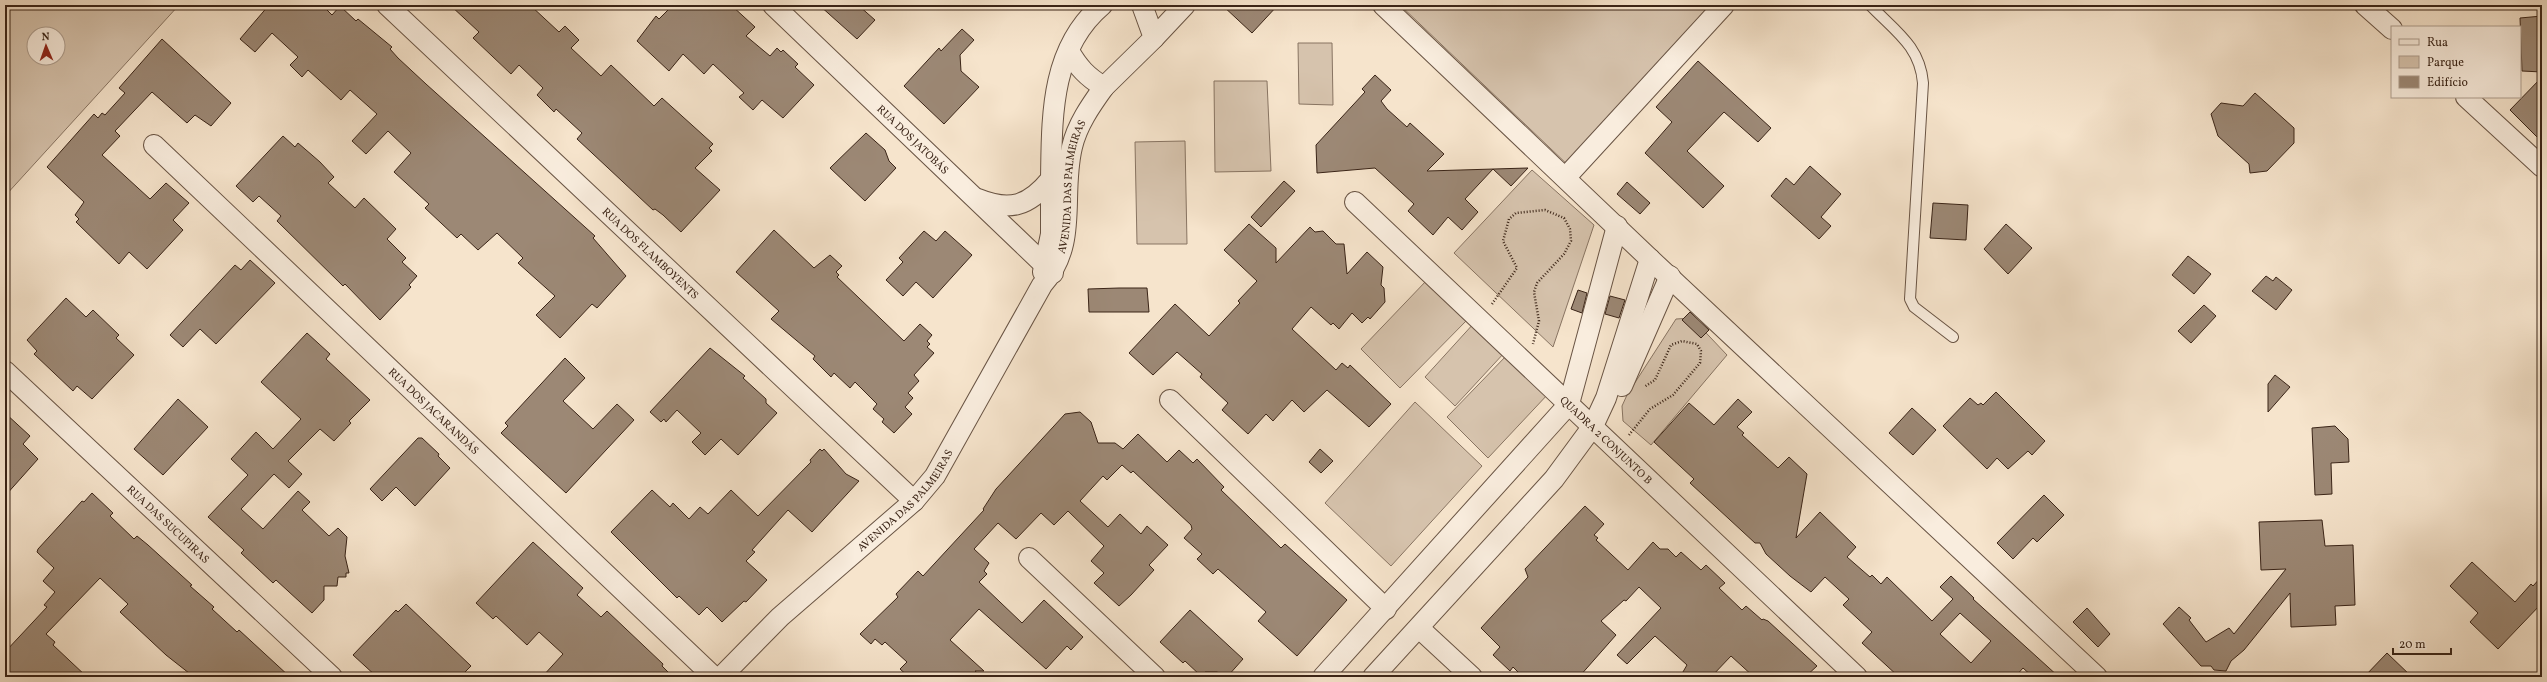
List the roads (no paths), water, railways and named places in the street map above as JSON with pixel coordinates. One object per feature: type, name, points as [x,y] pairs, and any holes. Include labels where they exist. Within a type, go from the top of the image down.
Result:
[{"type":"street","name":"RUA DOS FLAMBOYENTS","points":[[387,5],[914,501]]},
{"type":"street","name":"RUA DOS JATOBÁS","points":[[773,5],[1049,267]]},
{"type":"street","name":"AVENIDA DAS PALMEIRAS","points":[[1049,267],[1054,95],[1058,78],[1068,51],[1087,20],[1102,5]]},
{"type":"street","points":[[1142,5],[1154,38]]},
{"type":"street","name":"AVENIDA DAS PALMEIRAS","points":[[721,677],[780,617],[914,501],[935,476],[964,426],[1049,267],[1067,226],[1067,182],[1072,146],[1087,110],[1104,87],[1185,5]]},
{"type":"street","points":[[1383,5],[1566,177],[1650,259],[1670,276],[2098,677]]},
{"type":"street","points":[[1566,177],[1724,5]]},
{"type":"street","points":[[2365,5],[2391,28]]},
{"type":"street","points":[[1068,51],[1077,66],[1089,78],[1104,87]]},
{"type":"street","points":[[2467,98],[2542,167]]},
{"type":"street","name":"RUA DOS JACARANDÁS","points":[[154,145],[714,677]]},
{"type":"street","name":"AVENIDA DAS PALMEIRAS","points":[[977,198],[996,206],[1014,205],[1030,200],[1051,179]]},
{"type":"street","name":"QUADRA 2 CONJUNTO B","points":[[1355,202],[1480,321],[1528,364],[1616,450],[1857,677]]},
{"type":"street","points":[[996,206],[1049,267]]},
{"type":"street","points":[[1323,677],[1386,610],[1569,404],[1616,226]]},
{"type":"street","points":[[1594,427],[1606,398],[1650,259]]},
{"type":"street","points":[[1373,677],[1554,479],[1594,427],[1620,391],[1670,276]]},
{"type":"street","name":"RUA DAS SUCUPIRAS","points":[[5,372],[332,677]]},
{"type":"street","points":[[1170,400],[1386,610]]},
{"type":"street","points":[[1029,558],[1156,677]]},
{"type":"street","points":[[1419,628],[1472,677]]},
{"type":"lane","points":[[1870,5],[1916,52],[1922,66],[1923,84],[1910,299],[1914,307],[1953,337]]}]
